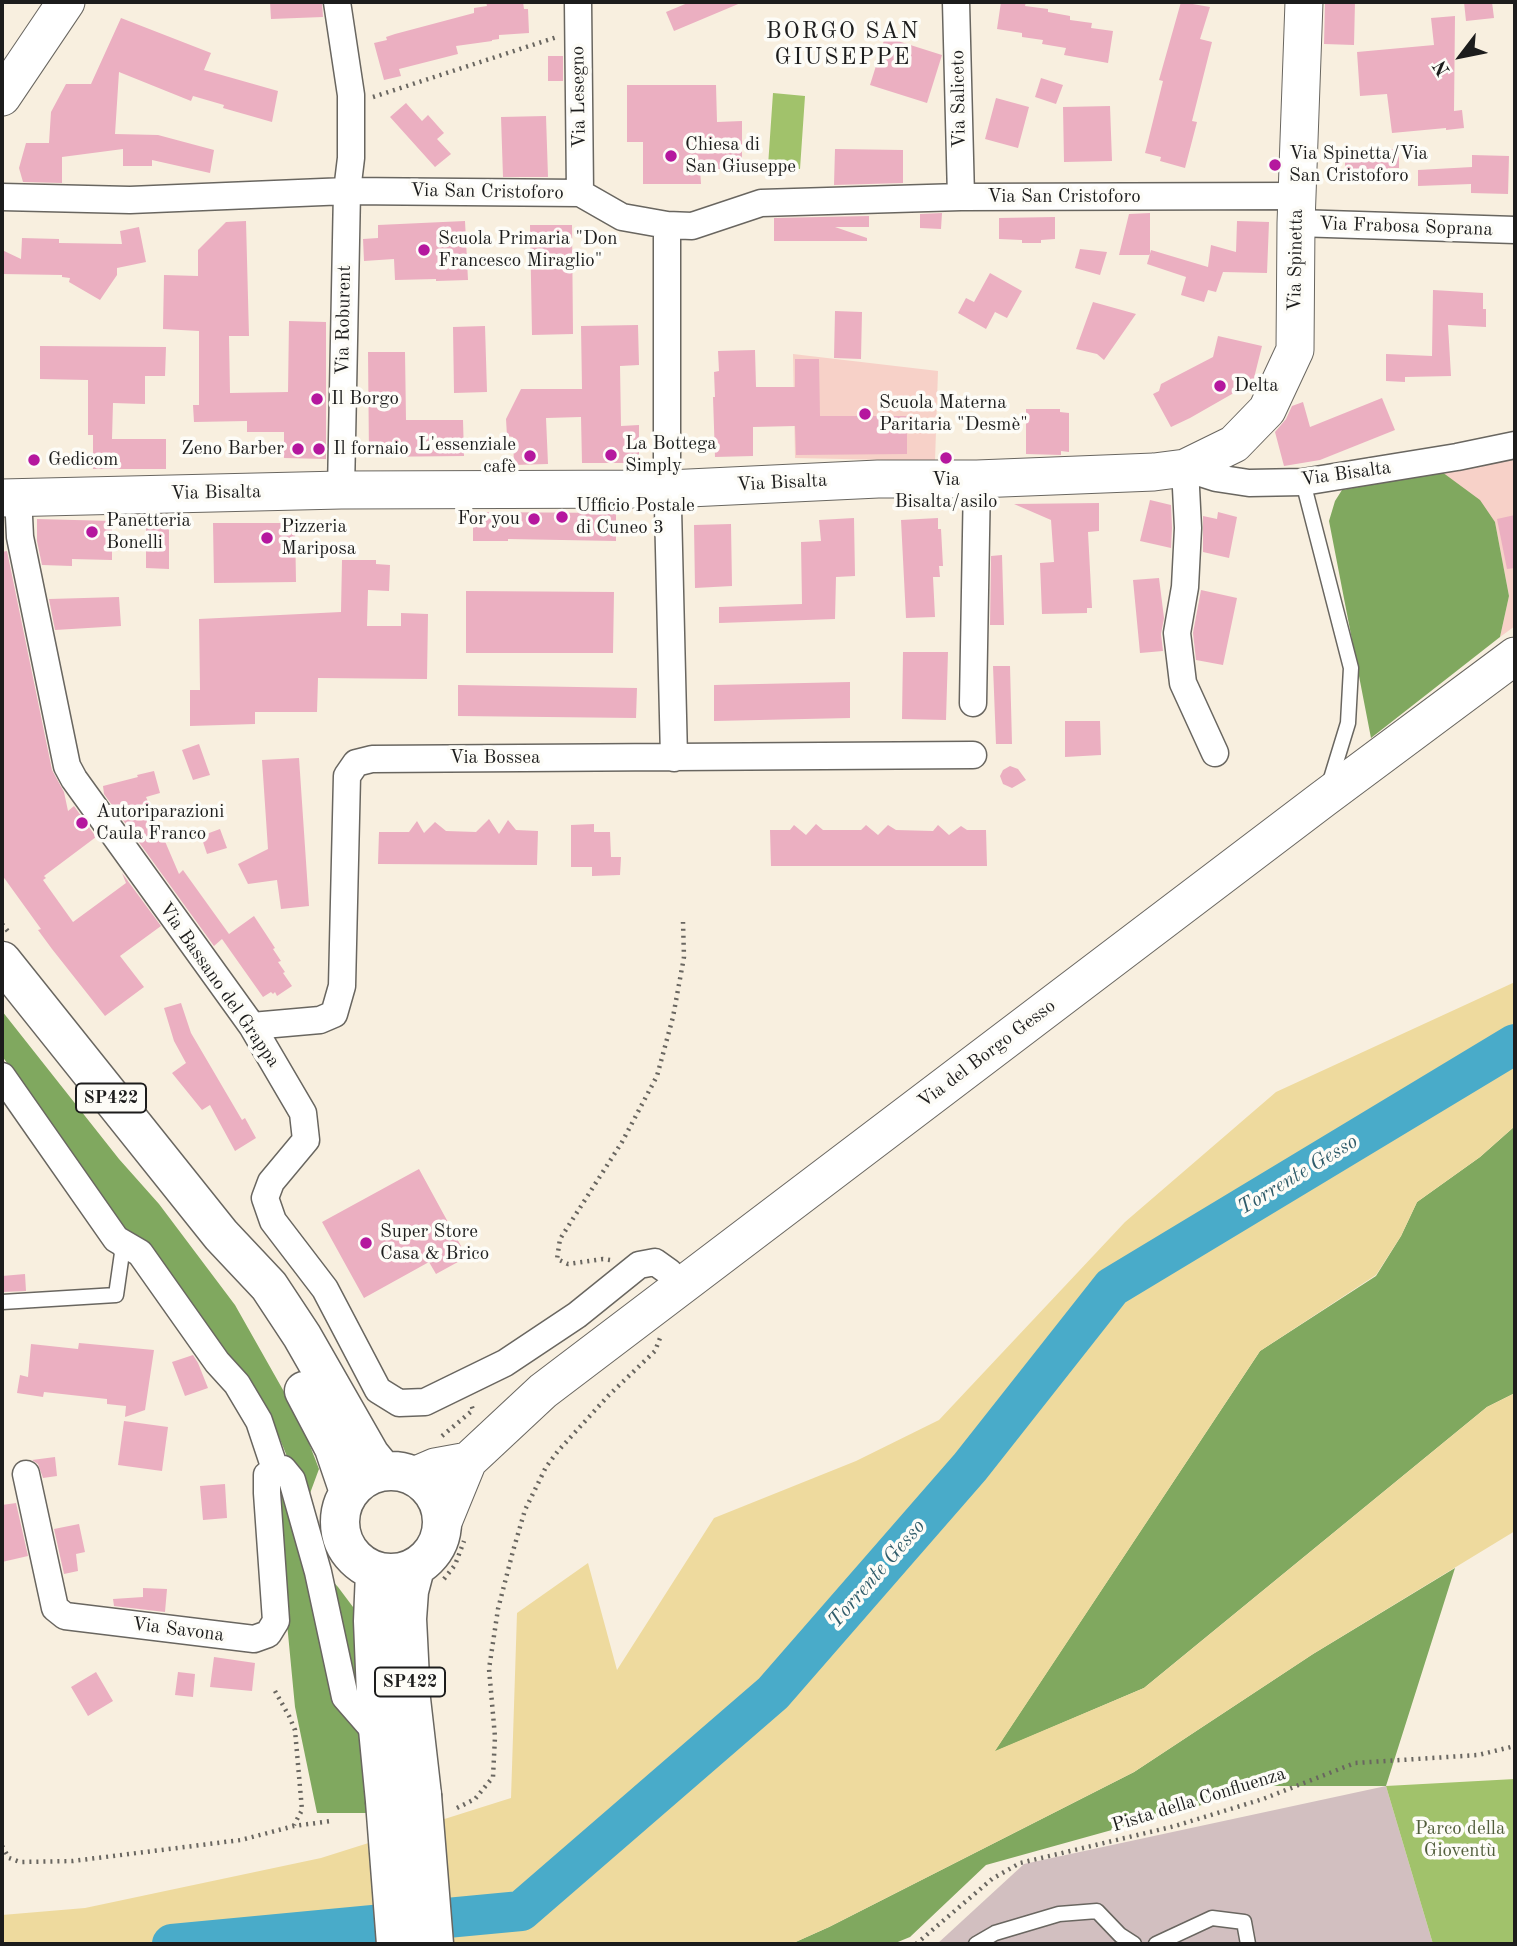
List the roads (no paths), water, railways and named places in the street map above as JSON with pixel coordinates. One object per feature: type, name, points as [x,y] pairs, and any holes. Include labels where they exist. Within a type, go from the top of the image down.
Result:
[{"type":"main road","name":"SP422","points":[[2,961],[221,1234],[269,1286],[302,1336],[370,1455],[398,1474]]},
{"type":"main road","name":"SP422","points":[[221,1234],[334,1448],[349,1492]]},
{"type":"main road","points":[[398,1474],[429,1488],[454,1527],[440,1541],[430,1557],[429,1575],[375,1572],[358,1562],[345,1547],[342,1538],[341,1509],[349,1492],[358,1482],[370,1475],[398,1474]]},
{"type":"main road","name":"SP422","points":[[375,1572],[373,1620],[377,1719],[397,1944]]},
{"type":"main road","name":"SP422","points":[[429,1575],[409,1591],[407,1619],[411,1699],[434,1944]]},
{"type":"street","points":[[2,97],[66,2]]},
{"type":"street","name":"Via Roburent","points":[[337,2],[351,104],[341,490]]},
{"type":"street","name":"Via Lesegno","points":[[578,2],[580,193]]},
{"type":"street","name":"Via Saliceto","points":[[956,2],[961,197]]},
{"type":"street","name":"Via Spinetta","points":[[1185,468],[1234,444],[1267,410],[1295,350],[1296,210],[1304,2]]},
{"type":"street","name":"Via San Cristoforo","points":[[2,197],[130,200],[347,191],[580,193],[622,217],[667,225],[692,226],[761,203],[961,197],[1296,210]]},
{"type":"street","name":"Via Frabosa Soprana","points":[[1296,210],[1515,230]]},
{"type":"street","points":[[667,225],[668,489],[674,758]]},
{"type":"street","name":"Via Bisalta","points":[[10,497],[341,490],[668,489],[878,479],[977,479],[1154,472],[1185,468],[1216,478],[1249,484],[1303,482],[1515,445]]},
{"type":"street","points":[[1185,468],[1188,528],[1185,587],[1177,633],[1183,683],[1215,753]]},
{"type":"street","points":[[973,704],[977,479]]},
{"type":"street","name":"Via Bassano del Grappa","points":[[10,497],[67,766],[252,1026],[303,1113],[306,1140],[271,1182],[265,1198],[273,1221],[325,1289],[378,1390],[399,1403],[425,1402],[505,1363],[577,1315],[639,1265],[655,1262],[669,1272],[680,1287]]},
{"type":"street","name":"Via del Borgo Gesso","points":[[454,1527],[468,1461],[543,1391],[1515,656]]},
{"type":"street","name":"Via Bossea","points":[[252,1026],[320,1020],[334,1014],[342,986],[346,776],[356,763],[372,759],[973,755]]},
{"type":"street","points":[[2,1076],[116,1239],[140,1253],[217,1362],[237,1384],[259,1421],[275,1469],[283,1469],[292,1480],[318,1572],[345,1697],[379,1737]]},
{"type":"street","points":[[398,1474],[468,1461]]},
{"type":"street","name":"Via Savona","points":[[26,1474],[55,1608],[65,1616],[254,1639],[268,1634],[276,1620],[267,1493],[267,1475],[275,1469]]},
{"type":"lane","points":[[1303,482],[1351,668],[1348,723],[1333,776],[1323,799]]},
{"type":"lane","points":[[2,1302],[116,1295],[122,1252],[116,1239]]},
{"type":"lane","points":[[975,1944],[995,1933],[1059,1914],[1097,1911],[1120,1935],[1134,1944]]},
{"type":"lane","points":[[1156,1944],[1212,1917],[1244,1922],[1248,1944]]},
{"type":"waterway","name":"Torrente Gesso","points":[[172,1944],[521,1911],[773,1693],[970,1467],[1112,1287],[1515,1044]]},
{"type":"place","name":"Chiesa di San Giuseppe","points":[[671,156]]},
{"type":"place","name":"Via Spinetta/Via San Cristoforo","points":[[1275,165]]},
{"type":"place","name":"Scuola Primaria \"Don Francesco Miraglio\"","points":[[424,250]]},
{"type":"place","name":"Delta","points":[[1220,386]]},
{"type":"place","name":"Il Borgo","points":[[317,399]]},
{"type":"place","name":"Scuola Materna Paritaria \"Desmè\"","points":[[865,414]]},
{"type":"place","name":"Zeno Barber","points":[[298,449]]},
{"type":"place","name":"Il fornaio","points":[[319,449]]},
{"type":"place","name":"La Bottega Simply","points":[[611,455]]},
{"type":"place","name":"L'essenziale cafè","points":[[530,456]]},
{"type":"place","name":"Via Bisalta/asilo","points":[[946,458]]},
{"type":"place","name":"Gedicom","points":[[34,460]]},
{"type":"place","name":"Ufficio Postale di Cuneo 3","points":[[562,517]]},
{"type":"place","name":"For you","points":[[534,519]]},
{"type":"place","name":"Panetteria Bonelli","points":[[92,532]]},
{"type":"place","name":"Pizzeria Mariposa","points":[[267,538]]},
{"type":"place","name":"Autoriparazioni Caula Franco","points":[[82,823]]},
{"type":"place","name":"Super Store Casa & Brico","points":[[366,1243]]},
{"type":"district","name":"BORGO SAN GIUSEPPE","points":[[843,45]]},
{"type":"park label","name":"Parco della Gioventù","points":[[1460,1840]]}]
